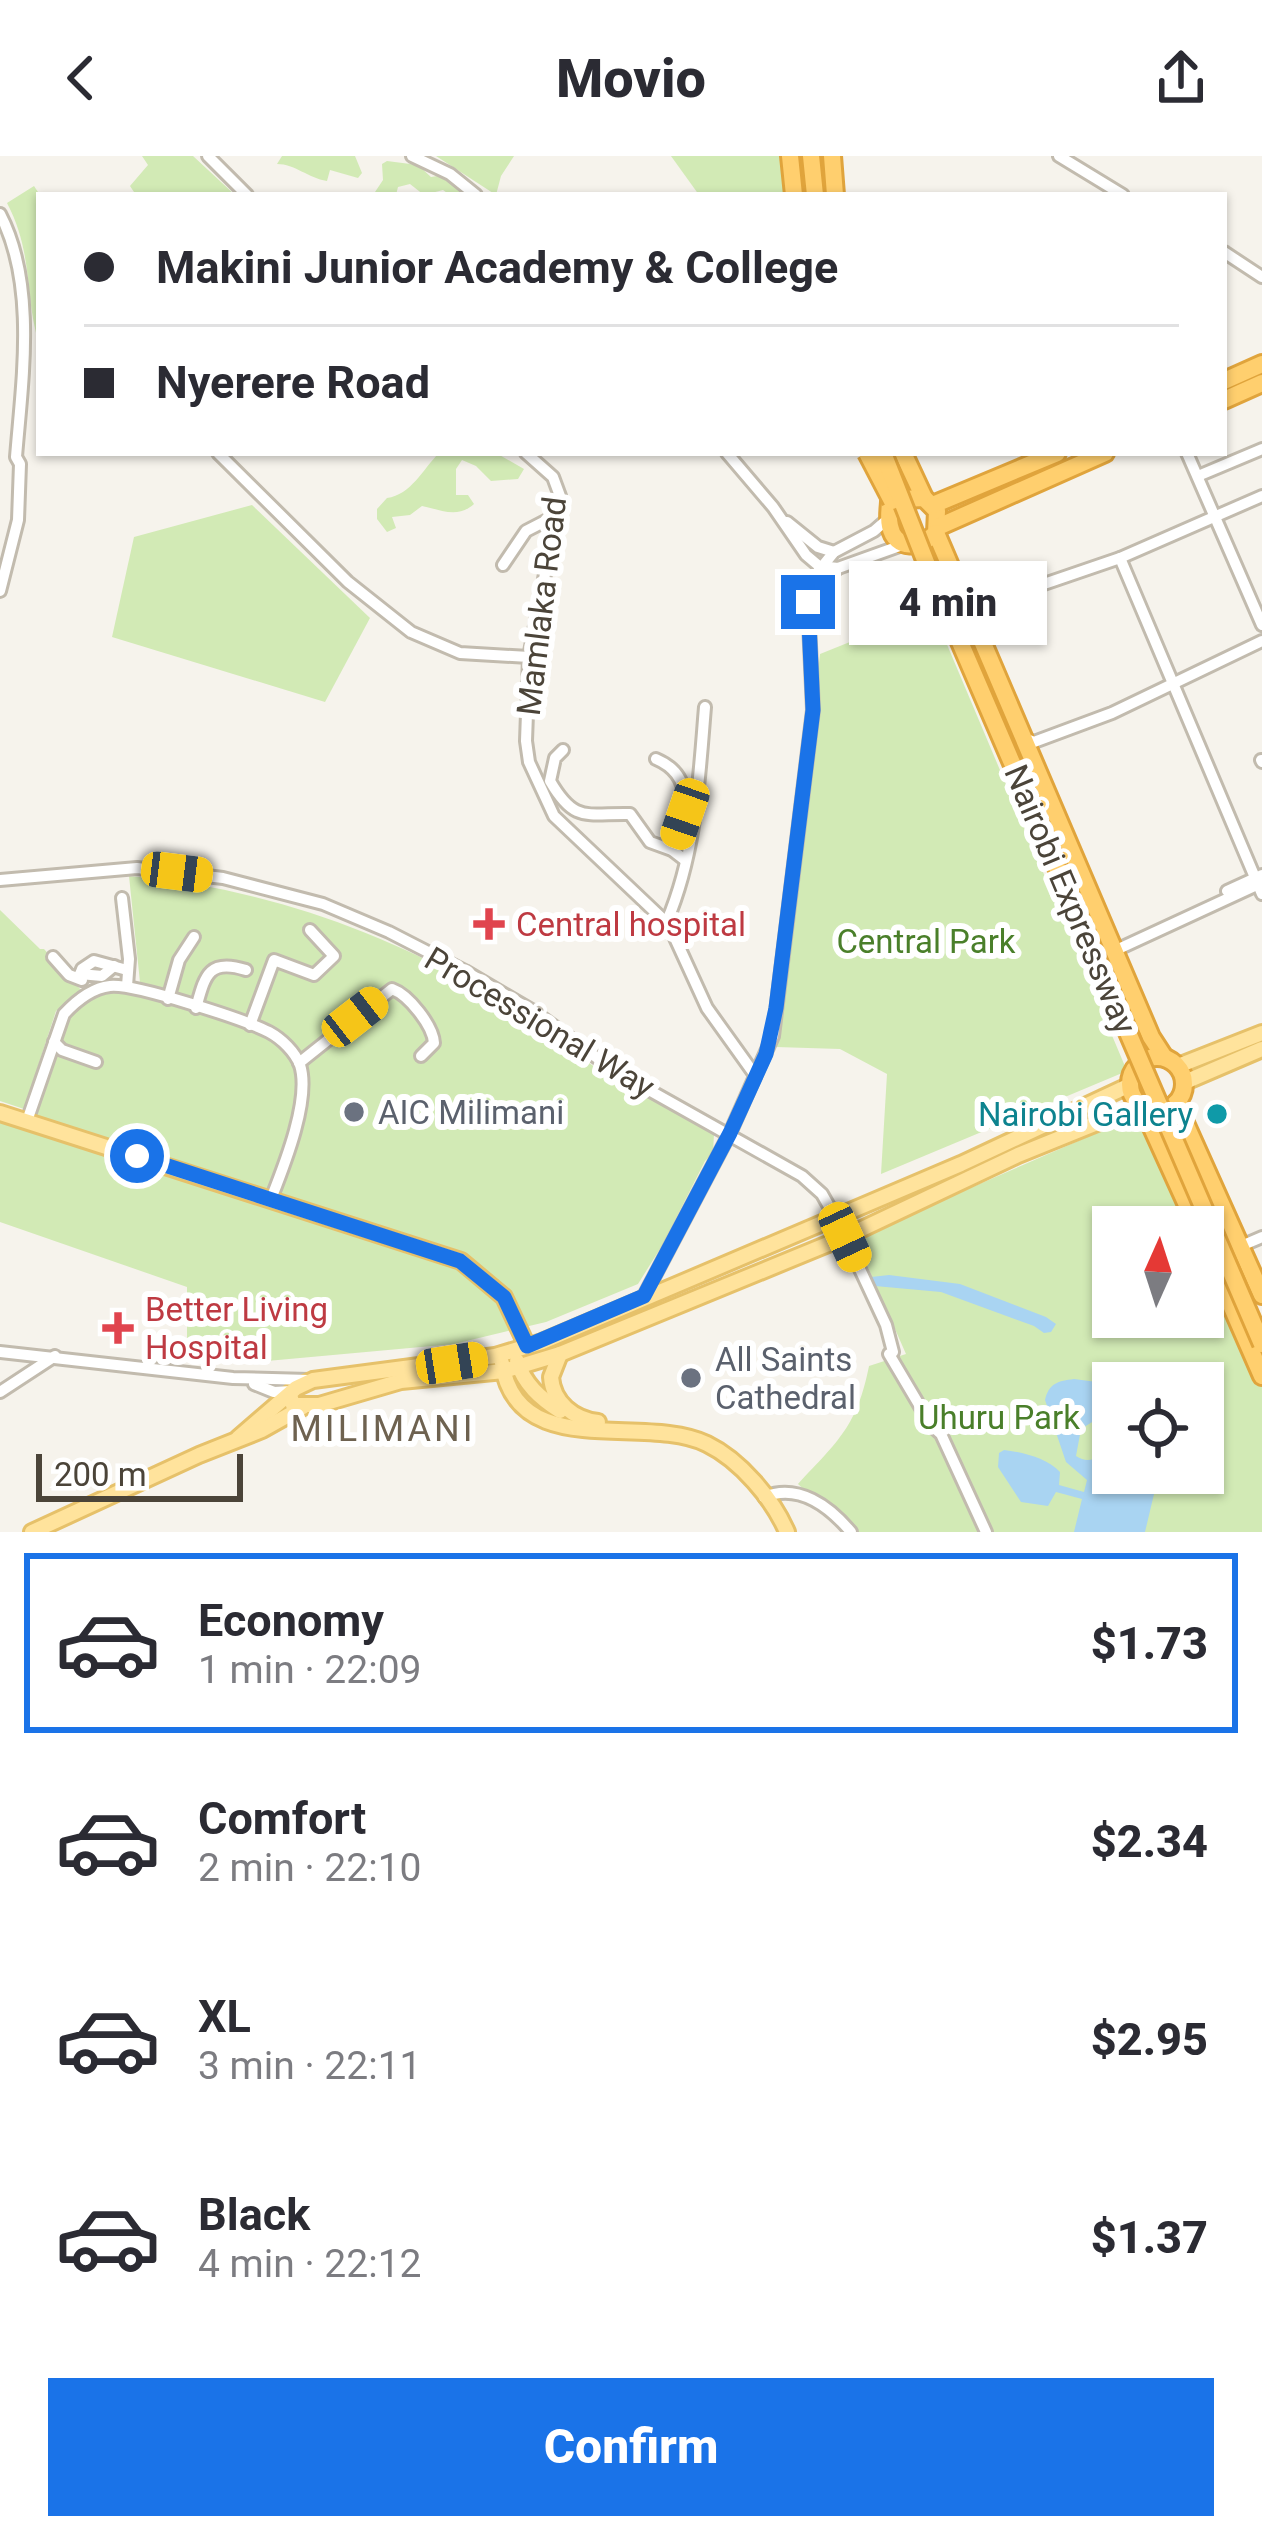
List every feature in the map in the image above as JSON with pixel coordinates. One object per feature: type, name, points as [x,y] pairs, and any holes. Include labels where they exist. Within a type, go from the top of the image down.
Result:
[{"type":"highway","points":[[790,156],[794,192]]},
{"type":"highway","points":[[800,156],[803,192]]},
{"type":"highway","points":[[816,192],[822,158]]},
{"type":"highway","points":[[822,158],[825,192]]},
{"type":"highway","points":[[822,158],[834,192]]},
{"type":"highway","points":[[1227,380],[1262,364]]},
{"type":"highway","points":[[1227,399],[1262,383]]},
{"type":"highway","points":[[870,456],[929,570]]},
{"type":"highway","points":[[881,456],[891,492],[891,531],[909,545],[1188,1206]]},
{"type":"highway","name":"Nairobi Expressway","points":[[881,456],[1262,1344]]},
{"type":"highway","name":"Nairobi Expressway","points":[[893,456],[1262,1322]]},
{"type":"highway","points":[[905,456],[929,502],[1023,738],[1151,1037],[1176,1068],[1176,1103],[1262,1295]]},
{"type":"highway","points":[[890,514],[903,499],[929,502],[1050,456]]},
{"type":"highway","points":[[909,545],[926,543],[937,530],[1098,456]]},
{"type":"highway","points":[[1132,1077],[1149,1058],[1176,1068]]},
{"type":"highway","points":[[1145,1109],[1176,1103]]},
{"type":"highway","points":[[1145,1109],[1166,1130],[1262,1359]]},
{"type":"highway","points":[[1224,1288],[1262,1376]]},
{"type":"main road","points":[[1176,1068],[1261,1037]]},
{"type":"main road","points":[[32,1532],[262,1430],[303,1407],[514,1350],[836,1217],[934,1175],[1132,1077]]},
{"type":"main road","points":[[238,1438],[291,1393],[319,1380],[511,1369],[560,1354],[1145,1109]]},
{"type":"main road","points":[[0,1113],[460,1261],[504,1297],[514,1350],[511,1393],[519,1402],[569,1430],[664,1435],[707,1444],[768,1495]]},
{"type":"main road","points":[[934,1175],[942,1191]]},
{"type":"main road","points":[[560,1354],[550,1378],[560,1404],[584,1420],[691,1432],[723,1446],[768,1495],[787,1532]]},
{"type":"main road","points":[[319,1380],[337,1386],[336,1397]]},
{"type":"main road","points":[[291,1393],[293,1405],[303,1407]]},
{"type":"street","points":[[208,156],[244,192]]},
{"type":"street","points":[[412,156],[450,174],[472,192]]},
{"type":"street","points":[[1059,156],[1118,192]]},
{"type":"street","points":[[0,214],[19,272],[22,356],[18,520],[0,591]]},
{"type":"street","points":[[1227,254],[1262,277]]},
{"type":"street","points":[[22,356],[36,356]]},
{"type":"street","points":[[1198,476],[1262,449]]},
{"type":"street","points":[[221,456],[348,582],[411,632],[460,653],[529,657]]},
{"type":"street","name":"Mamlaka Road","points":[[529,456],[556,482],[559,514],[529,657],[527,754],[549,807],[564,826],[667,921],[707,1008],[755,1076]]},
{"type":"street","points":[[729,456],[806,555],[819,566],[838,568]]},
{"type":"street","points":[[1188,456],[1262,625]]},
{"type":"street","points":[[1044,584],[1120,558],[1262,496]]},
{"type":"street","points":[[776,512],[818,547],[834,552]]},
{"type":"street","points":[[503,565],[526,531],[559,514]]},
{"type":"street","points":[[811,585],[819,566],[834,552],[861,539],[890,514]]},
{"type":"street","points":[[811,585],[838,568],[909,545]]},
{"type":"street","points":[[644,1296],[730,1133],[772,1036],[813,710],[811,585],[806,555]]},
{"type":"street","points":[[1112,946],[1260,881],[1120,558]]},
{"type":"street","points":[[1023,738],[1034,742],[1093,721],[1262,641]]},
{"type":"street","points":[[667,921],[699,800],[705,707]]},
{"type":"street","points":[[563,750],[554,758],[550,781],[571,810],[585,816],[630,814],[650,842],[685,860]]},
{"type":"street","points":[[656,759],[675,770],[684,790],[685,814],[672,850]]},
{"type":"street","name":"Processional Way","points":[[0,880],[114,869],[157,870],[223,878],[323,904],[465,971],[551,1023],[615,1071],[814,1185],[836,1217]]},
{"type":"street","points":[[27,1121],[77,1009],[96,995],[121,992],[131,996],[122,898]]},
{"type":"street","points":[[250,1025],[274,960],[314,975],[334,956],[310,930]]},
{"type":"street","points":[[168,999],[179,960],[194,937]]},
{"type":"street","points":[[53,956],[69,975],[80,975],[94,961],[127,970]]},
{"type":"street","points":[[196,1008],[211,970],[223,964],[246,970]]},
{"type":"street","points":[[80,975],[94,991]]},
{"type":"street","points":[[58,1046],[64,1014],[108,986],[132,988],[273,1034],[299,1063],[303,1094],[271,1199]]},
{"type":"street","points":[[299,1063],[392,989],[404,994],[434,1034],[434,1043],[421,1057]]},
{"type":"street","points":[[58,1046],[96,1062]]},
{"type":"street","points":[[743,1055],[763,1060]]},
{"type":"street","points":[[845,1237],[886,1325],[891,1353],[931,1425],[941,1434],[986,1532]]},
{"type":"street","points":[[1240,1246],[1262,1237]]},
{"type":"street","points":[[0,1352],[233,1378],[319,1380]]},
{"type":"street","points":[[0,1392],[55,1356]]},
{"type":"street","points":[[233,1378],[291,1393]]},
{"type":"street","points":[[768,1495],[796,1493],[828,1509],[851,1532]]},
{"type":"street","points":[[777,1512],[796,1493]]},
{"type":"green space","points":[[142,156],[193,156],[232,192],[134,192],[130,186],[148,165]]},
{"type":"green space","points":[[282,156],[355,156],[362,173],[358,178],[330,170],[327,181],[277,164]]},
{"type":"green space","points":[[436,156],[514,156],[497,192]]},
{"type":"green space","points":[[671,156],[785,156],[789,192],[697,192]]},
{"type":"green space","points":[[382,164],[418,165],[431,177],[444,175],[466,192],[420,192],[410,184],[398,187],[397,192],[375,192],[383,180]]},
{"type":"green space","points":[[34,186],[38,192],[36,330],[25,257],[7,203]]},
{"type":"green space","points":[[436,456],[501,456],[524,469],[518,479],[491,481],[462,460],[456,469],[456,495],[468,495],[474,504],[455,512],[422,506],[410,515],[392,517],[396,528],[387,532],[377,519],[377,509],[387,498],[410,487]]},
{"type":"green space","points":[[252,505],[370,618],[325,702],[112,637],[134,537]]},
{"type":"green space","name":"Central Park","points":[[932,609],[1127,1071],[881,1174],[887,1074],[840,1049],[776,1047],[820,654]]},
{"type":"green space","points":[[129,876],[261,898],[389,943],[489,994],[643,1100],[647,1095],[714,1134],[713,1153],[638,1284],[546,1322],[454,1344],[256,1362],[187,1360],[187,1287],[0,1222],[0,1122],[27,1130],[54,1045],[76,1007],[112,988],[141,992]]},
{"type":"green space","points":[[0,910],[81,990],[56,1011],[24,1109],[0,1101]]},
{"type":"green space","name":"Uhuru Park","points":[[1131,1118],[1149,1122],[1189,1206],[1092,1206],[1092,1338],[1224,1338],[1224,1286],[1262,1376],[1262,1532],[850,1532],[798,1484],[844,1431],[859,1404],[869,1366],[906,1354],[855,1238]]},
{"type":"water","points":[[871,1277],[960,1284],[1056,1324],[1044,1333],[941,1292],[875,1286]]},
{"type":"water","points":[[1063,1381],[1092,1381],[1092,1422],[1081,1429],[1076,1456],[1092,1460],[1092,1494],[1154,1494],[1145,1532],[1074,1532],[1082,1499],[1056,1492],[1048,1506],[1021,1502],[998,1467],[999,1453],[1004,1450],[1026,1454],[1060,1472],[1059,1485],[1084,1492],[1087,1480],[1066,1462],[1045,1400],[1049,1390]]},
{"type":"place","name":"Central hospital","points":[[489,924]]},
{"type":"place","name":"AIC Milimani","points":[[354,1112]]},
{"type":"place","name":"Nairobi Gallery","points":[[1217,1114]]},
{"type":"place","name":"Better Living Hospital","points":[[118,1328]]},
{"type":"place","name":"All Saints Cathedral","points":[[691,1378]]},
{"type":"district","name":"MILIMANI","points":[[383,1428]]},
{"type":"route","points":[[137,1156],[460,1261],[504,1297],[527,1346],[644,1296],[730,1133],[772,1036],[813,710],[808,602]]}]
